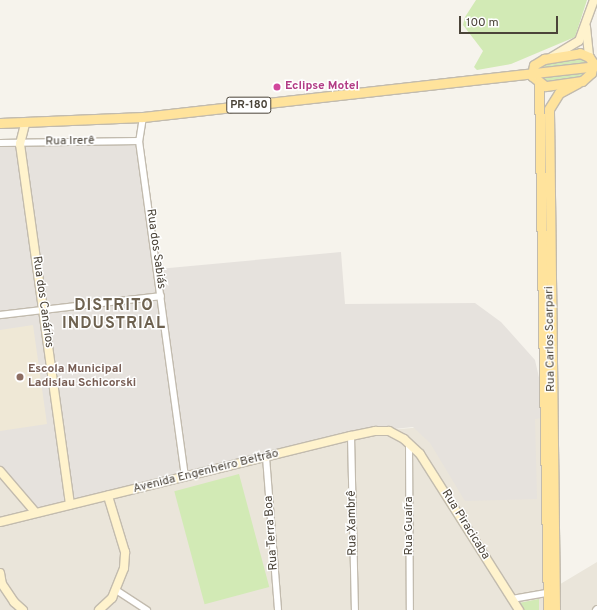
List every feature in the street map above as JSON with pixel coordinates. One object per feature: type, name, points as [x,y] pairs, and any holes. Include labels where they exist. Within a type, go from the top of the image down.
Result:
[{"type":"main road","points":[[498,77],[552,57],[580,53],[593,65]]},
{"type":"main road","points":[[537,62],[535,79],[545,86],[578,83]]},
{"type":"main road","name":"PR-180","points":[[0,123],[25,124],[143,117],[498,77],[535,79],[593,65]]},
{"type":"main road","name":"Rua Carlos Scarpari","points":[[544,145],[549,109],[552,102],[565,88],[578,83],[593,65]]},
{"type":"main road","name":"Rua Carlos Scarpari","points":[[535,79],[544,145],[551,592],[548,610]]},
{"type":"main road","name":"Rua Carlos Scarpari","points":[[551,592],[555,610]]},
{"type":"street","points":[[552,57],[579,41],[586,26],[594,0]]},
{"type":"street","points":[[586,26],[593,65]]},
{"type":"street","name":"Rua dos Sabiás","points":[[143,117],[139,141],[185,477]]},
{"type":"street","name":"Rua dos Canários","points":[[25,124],[20,144],[70,505]]},
{"type":"street","name":"Rua Irerê","points":[[0,143],[20,144],[139,141]]},
{"type":"street","points":[[0,315],[161,296]]},
{"type":"street","name":"Avenida Engenheiro Beltrão","points":[[0,522],[351,436],[382,430],[394,432],[409,443]]},
{"type":"street","name":"Rua Xambrê","points":[[351,436],[355,610]]},
{"type":"street","name":"Rua Piracicaba","points":[[409,443],[420,454],[519,610]]},
{"type":"street","name":"Rua Guaíra","points":[[409,443],[410,610]]},
{"type":"street","name":"Rua Terra Boa","points":[[266,457],[278,610]]},
{"type":"street","points":[[0,471],[36,513]]},
{"type":"street","points":[[99,610],[116,590],[124,568],[125,552],[108,496]]},
{"type":"street","points":[[0,573],[2,584],[14,602],[23,610]]},
{"type":"street","points":[[116,590],[147,610]]},
{"type":"street","points":[[512,599],[551,592]]},
{"type":"shaded area","points":[[139,141],[158,269],[341,252],[345,304],[475,303],[501,322],[535,360],[548,417],[535,419],[537,499],[465,501],[430,443],[413,427],[375,431],[36,513],[0,471],[0,143]]},
{"type":"shaded area","name":"Escola Municipal Ladislau Schicorski","points":[[33,325],[47,424],[0,431],[0,330]]},
{"type":"shaded area","points":[[548,417],[552,589],[597,562],[597,610],[0,610],[0,471],[375,431]]},
{"type":"green space","points":[[476,0],[587,0],[575,37],[511,64],[477,70],[474,67],[483,51],[463,25],[465,17]]},
{"type":"green space","points":[[580,57],[590,64],[535,69],[538,64]]},
{"type":"green space","points":[[588,69],[582,78],[543,84],[534,74]]},
{"type":"green space","points":[[239,474],[269,587],[205,604],[174,491]]},
{"type":"green space","points":[[539,599],[539,610],[523,610],[519,603]]},
{"type":"place","name":"Eclipse Motel","points":[[277,87]]},
{"type":"place","name":"Escola Municipal Ladislau Schicorski","points":[[20,377]]},
{"type":"district","name":"DISTRITO INDUSTRIAL","points":[[114,315]]}]
